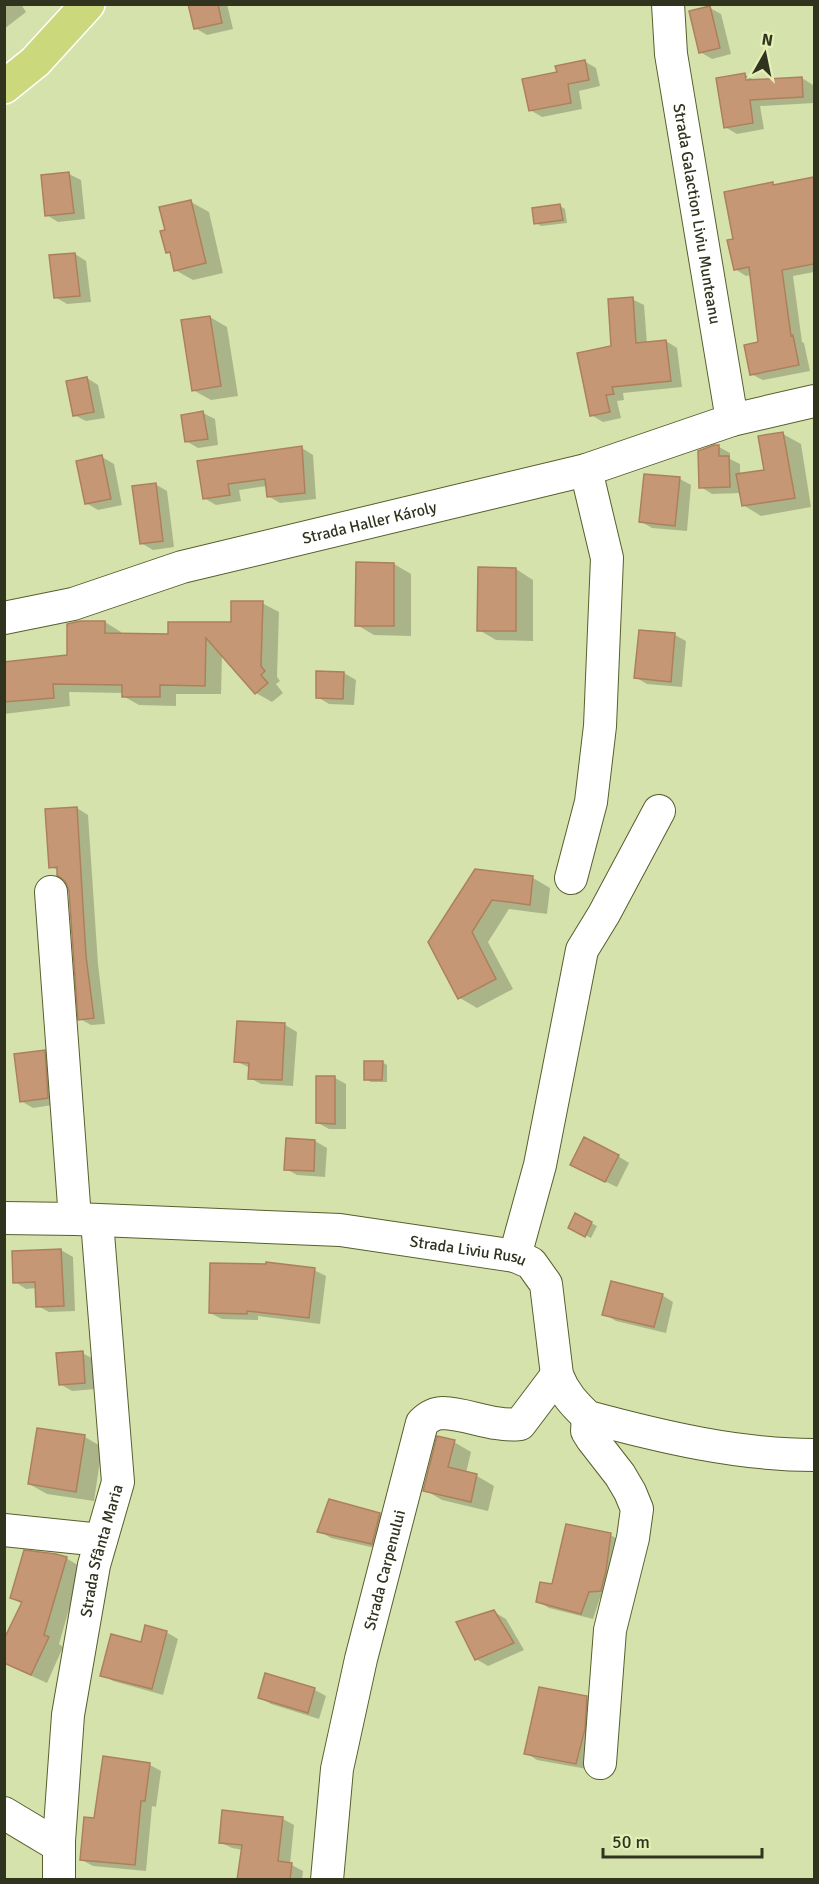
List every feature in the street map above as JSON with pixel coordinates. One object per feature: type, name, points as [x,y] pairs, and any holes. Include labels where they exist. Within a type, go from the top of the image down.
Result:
[{"type":"main road","points":[[4,87],[35,62],[88,4]]},
{"type":"street","name":"Strada Galaction Liviu Munteanu","points":[[668,4],[671,54],[732,420]]},
{"type":"street","name":"Strada Haller Károly","points":[[4,618],[73,604],[182,567],[586,470],[732,420],[814,401]]},
{"type":"street","points":[[571,878],[591,802],[600,726],[607,558],[586,470]]},
{"type":"street","points":[[515,1256],[540,1165],[582,950],[659,811]]},
{"type":"street","name":"Strada Sfânta Maria","points":[[51,892],[86,1220],[118,1482],[94,1565],[68,1714],[59,1846],[59,1880]]},
{"type":"street","name":"Strada Liviu Rusu","points":[[4,1218],[340,1230],[515,1256],[531,1263],[546,1284],[557,1375],[573,1404],[588,1417]]},
{"type":"street","name":"Strada Carpenului","points":[[327,1880],[337,1769],[361,1659],[422,1423],[430,1416],[442,1413],[507,1426],[520,1424],[557,1375]]},
{"type":"street","points":[[600,1762],[610,1630],[633,1538],[637,1509],[620,1475],[592,1439],[588,1431],[588,1417],[705,1444],[788,1455],[814,1455]]},
{"type":"street","points":[[4,1530],[101,1540]]},
{"type":"street","points":[[4,1813],[59,1846]]},
{"type":"building","points":[[188,4],[218,4],[222,23],[194,29]]},
{"type":"building","points":[[710,6],[720,48],[699,53],[689,11]]},
{"type":"building","points":[[585,60],[589,80],[568,84],[571,103],[529,111],[522,79],[557,72],[555,66]]},
{"type":"building","points":[[745,73],[746,80],[802,77],[803,97],[750,100],[753,123],[724,128],[716,78]]},
{"type":"building","points":[[69,172],[74,213],[45,216],[41,175]]},
{"type":"building","points":[[814,177],[814,264],[782,270],[791,336],[793,335],[799,365],[750,375],[744,345],[758,342],[749,267],[734,270],[727,240],[733,239],[724,192],[773,182],[773,185]]},
{"type":"building","points":[[191,200],[206,263],[174,271],[170,252],[166,253],[160,231],[165,230],[159,207]]},
{"type":"building","points":[[560,204],[563,220],[534,224],[532,208]]},
{"type":"building","points":[[75,253],[80,296],[54,298],[49,255]]},
{"type":"building","points":[[633,297],[636,343],[666,340],[671,381],[612,387],[614,394],[606,395],[610,412],[590,416],[577,353],[611,346],[608,299]]},
{"type":"building","points":[[210,316],[221,386],[192,391],[181,320]]},
{"type":"building","points":[[87,377],[94,412],[73,416],[66,381]]},
{"type":"building","points":[[203,411],[208,439],[185,442],[181,415]]},
{"type":"building","points":[[783,432],[795,498],[742,506],[736,474],[764,470],[758,436]]},
{"type":"building","points":[[719,445],[719,456],[729,456],[730,487],[699,488],[698,451]]},
{"type":"building","points":[[302,446],[305,493],[267,497],[265,479],[228,484],[230,495],[203,499],[197,461]]},
{"type":"building","points":[[102,455],[111,499],[85,504],[76,461]]},
{"type":"building","points":[[644,474],[680,477],[675,526],[639,522]]},
{"type":"building","points":[[156,483],[163,541],[140,544],[132,486]]},
{"type":"building","points":[[356,562],[394,563],[394,626],[355,626]]},
{"type":"building","points":[[478,567],[516,568],[516,631],[477,631]]},
{"type":"building","points":[[231,601],[263,601],[261,666],[265,671],[261,675],[268,683],[255,694],[206,638],[205,686],[160,685],[160,697],[122,697],[122,685],[53,684],[54,698],[4,702],[4,662],[67,655],[67,624],[80,621],[105,621],[105,633],[168,634],[168,622],[231,622]]},
{"type":"building","points":[[639,630],[675,633],[671,682],[634,678]]},
{"type":"building","points":[[316,671],[344,672],[343,699],[316,698]]},
{"type":"building","points":[[77,807],[86,956],[94,1018],[78,1020],[69,891],[65,881],[57,875],[57,867],[49,868],[45,809]]},
{"type":"building","points":[[475,869],[533,876],[530,905],[492,900],[472,932],[496,979],[458,999],[428,942]]},
{"type":"building","points":[[237,1021],[285,1023],[282,1080],[248,1079],[249,1063],[234,1062]]},
{"type":"building","points":[[45,1050],[48,1098],[20,1102],[14,1054]]},
{"type":"building","points":[[364,1061],[383,1061],[382,1080],[364,1080]]},
{"type":"building","points":[[316,1076],[335,1076],[335,1124],[316,1123]]},
{"type":"building","points":[[584,1137],[619,1155],[605,1182],[570,1165]]},
{"type":"building","points":[[286,1138],[315,1140],[314,1171],[284,1170]]},
{"type":"building","points":[[575,1213],[592,1222],[585,1237],[568,1228]]},
{"type":"building","points":[[61,1249],[64,1306],[36,1307],[35,1282],[13,1283],[12,1251]]},
{"type":"building","points":[[266,1262],[315,1268],[309,1318],[247,1311],[247,1314],[209,1313],[210,1263],[266,1264]]},
{"type":"building","points":[[611,1281],[663,1294],[654,1327],[602,1315]]},
{"type":"building","points":[[83,1351],[85,1383],[59,1385],[56,1353]]},
{"type":"building","points":[[37,1428],[85,1435],[76,1492],[28,1484]]},
{"type":"building","points":[[437,1436],[455,1440],[448,1467],[477,1474],[471,1502],[423,1491]]},
{"type":"building","points":[[329,1499],[380,1513],[372,1544],[317,1532]]},
{"type":"building","points":[[566,1524],[611,1533],[601,1591],[589,1592],[581,1614],[536,1602],[540,1582],[552,1584]]},
{"type":"building","points":[[24,1550],[67,1557],[44,1635],[49,1637],[31,1675],[4,1663],[4,1639],[22,1602],[10,1598]]},
{"type":"building","points":[[494,1610],[514,1643],[475,1660],[456,1622]]},
{"type":"building","points":[[145,1625],[167,1631],[152,1689],[100,1676],[111,1634],[141,1642]]},
{"type":"building","points":[[265,1673],[315,1688],[308,1713],[258,1698]]},
{"type":"building","points":[[539,1687],[587,1696],[585,1729],[576,1764],[524,1754]]},
{"type":"building","points":[[103,1756],[150,1763],[145,1801],[141,1801],[135,1865],[80,1860],[84,1817],[94,1818]]},
{"type":"building","points":[[222,1810],[283,1817],[278,1861],[292,1863],[290,1880],[237,1880],[242,1845],[219,1843]]}]
